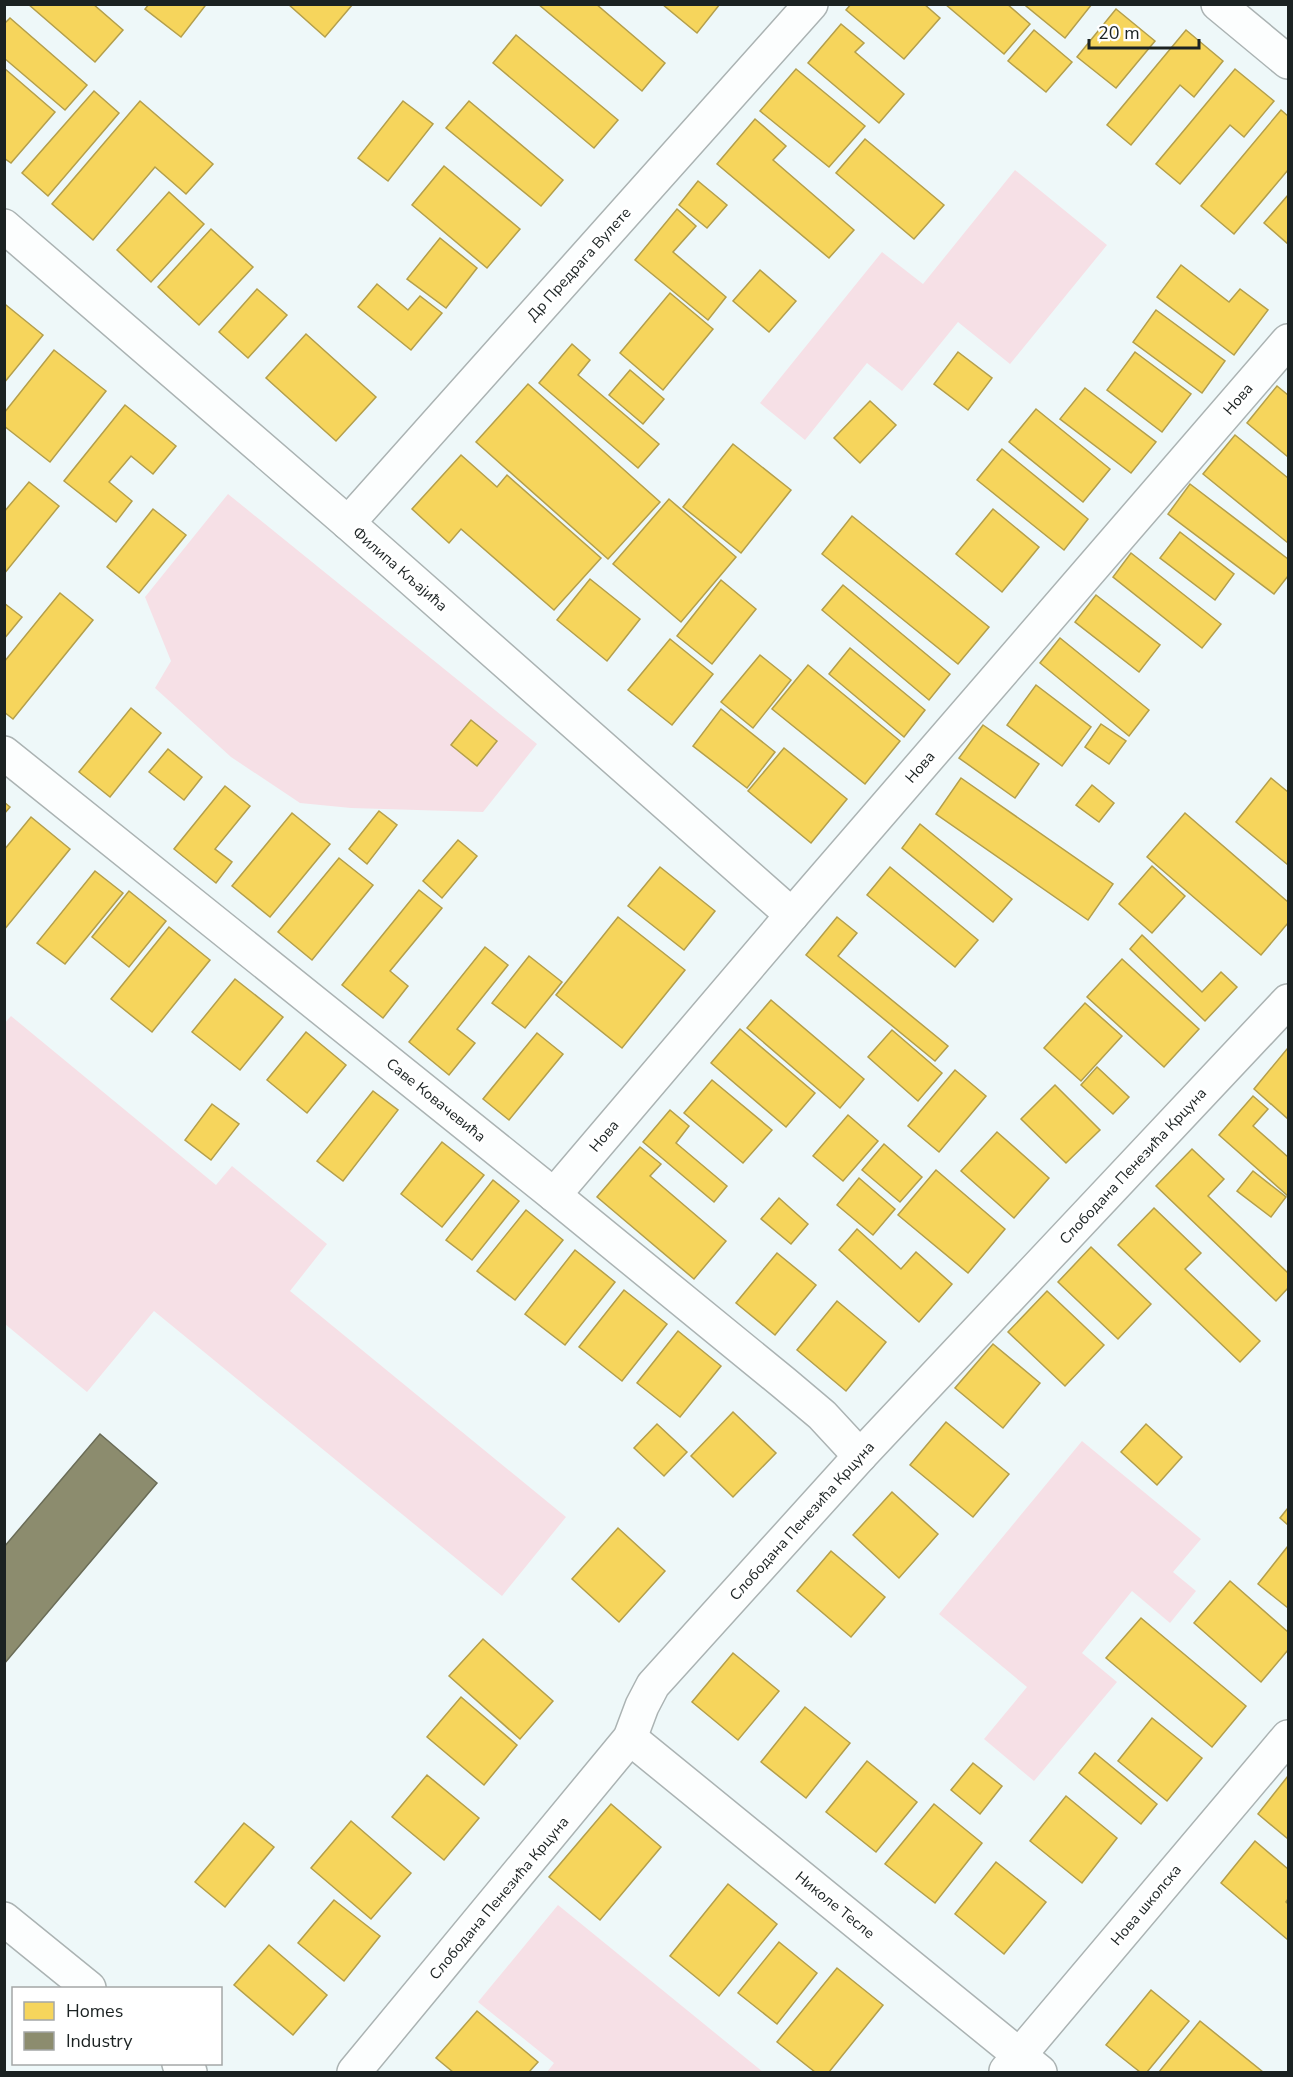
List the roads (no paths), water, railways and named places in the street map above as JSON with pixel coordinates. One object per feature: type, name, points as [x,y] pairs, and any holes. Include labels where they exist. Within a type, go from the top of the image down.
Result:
[{"type":"street","name":"Др Предрага Вулете","points":[[348,523],[811,4]]},
{"type":"street","points":[[1218,4],[1288,62]]},
{"type":"street","name":"Филипа Кљајића","points":[[4,226],[348,523],[792,915]]},
{"type":"street","name":"Нова","points":[[554,1195],[792,915],[1288,341]]},
{"type":"street","name":"Саве Ковачевића","points":[[4,753],[554,1195],[822,1415],[860,1456]]},
{"type":"street","name":"Слободана Пенезића Крцуна","points":[[354,2073],[630,1738],[653,1685],[860,1456],[1288,1001]]},
{"type":"street","name":"Нова школска","points":[[1021,2067],[1288,1737]]},
{"type":"street","name":"Николе Тесле","points":[[630,1738],[1021,2067]]},
{"type":"street","points":[[4,1919],[86,1987]]}]
